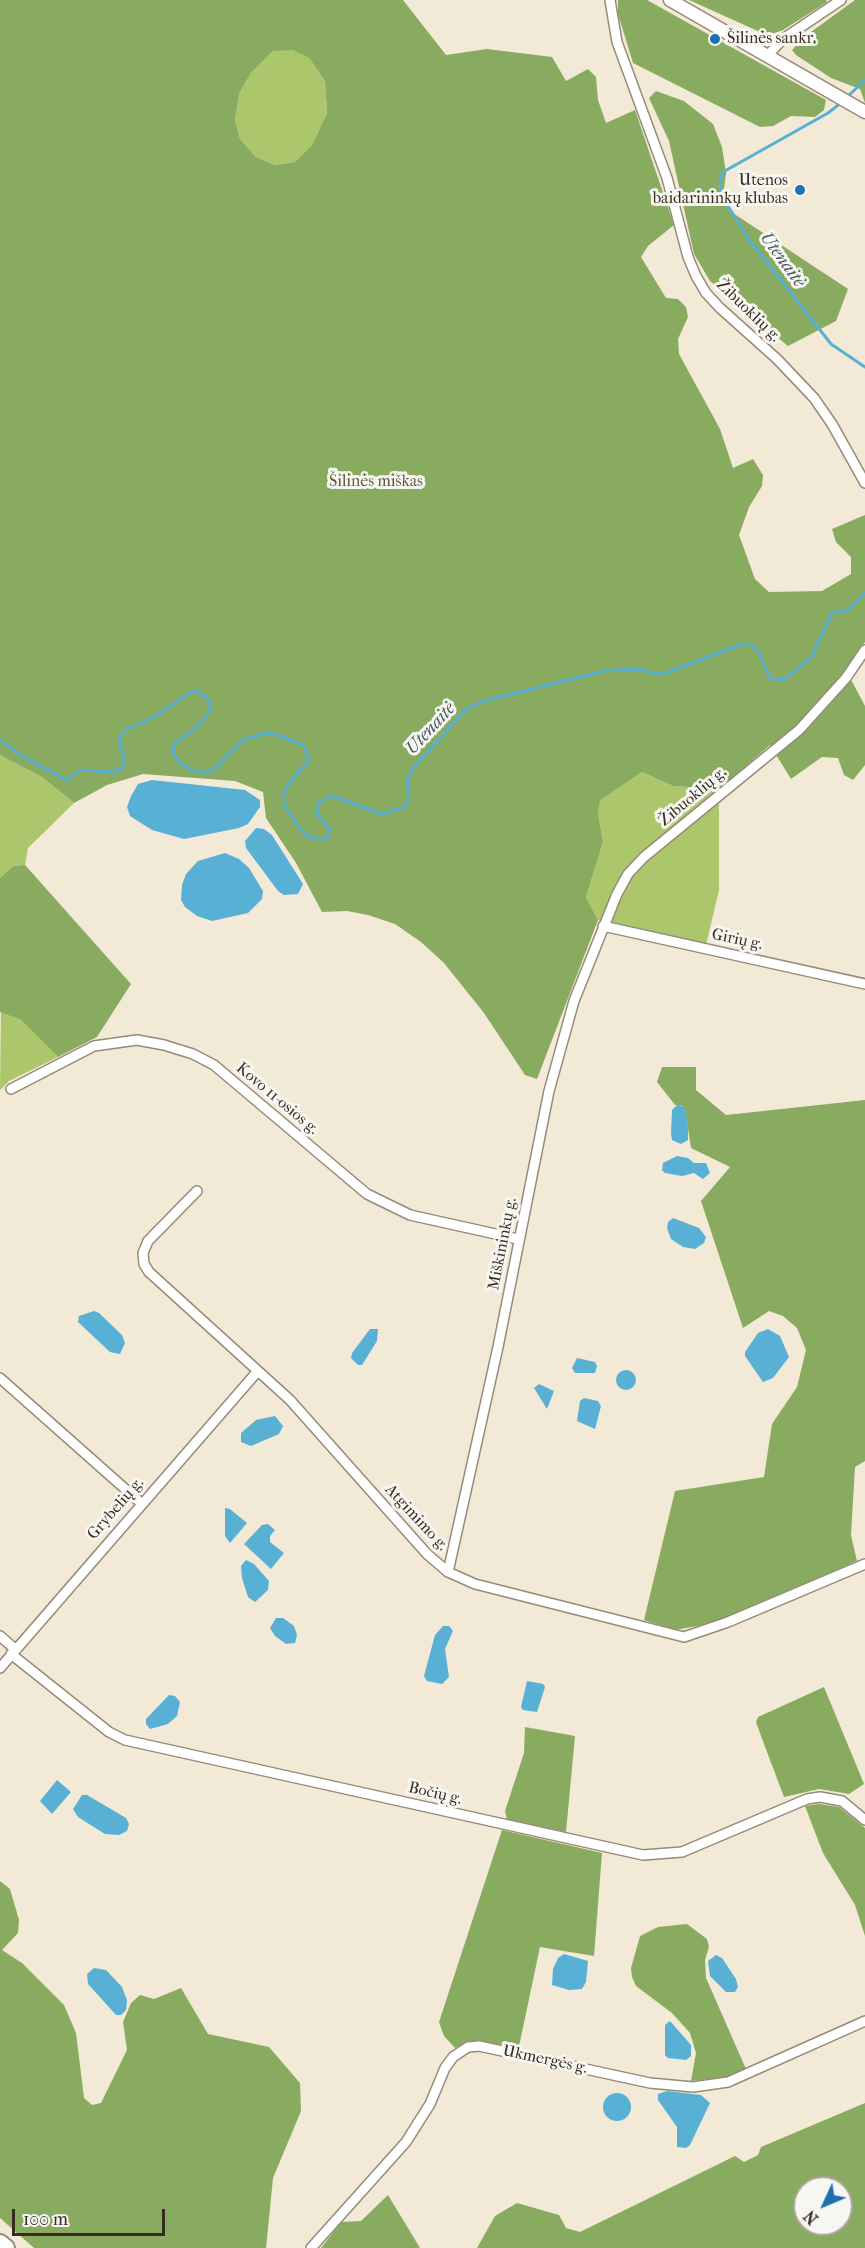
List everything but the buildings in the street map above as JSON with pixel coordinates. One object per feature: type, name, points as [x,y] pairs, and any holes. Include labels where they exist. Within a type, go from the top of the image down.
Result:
[{"type":"highway","points":[[0,2243],[6,2248]]},
{"type":"main road","points":[[670,0],[862,110]]},
{"type":"street","name":"Žibuoklių g.","points":[[610,0],[617,42],[667,178],[688,257],[696,276],[706,293],[720,308],[777,359],[814,398],[832,424],[865,483]]},
{"type":"street","points":[[767,56],[783,39],[841,0]]},
{"type":"street","name":"Žibuoklių g.","points":[[603,926],[628,874],[751,767],[799,730],[846,678],[865,650]]},
{"type":"street","name":"Girių g.","points":[[603,926],[865,984]]},
{"type":"street","name":"Miškininkų g.","points":[[448,1572],[498,1347],[518,1239],[562,1039],[603,926]]},
{"type":"street","name":"Kovo 11-osios g.","points":[[11,1089],[94,1046],[137,1040],[193,1054],[213,1065],[374,1198],[410,1215],[518,1239]]},
{"type":"street","name":"Atgimimo g.","points":[[197,1191],[148,1241],[143,1253],[144,1264],[149,1272],[290,1400],[427,1554],[448,1572],[475,1584],[684,1637],[728,1622],[865,1564]]},
{"type":"street","name":"Grybelių g.","points":[[0,1668],[257,1372]]},
{"type":"street","points":[[0,1378],[141,1503]]},
{"type":"street","name":"Bočių g.","points":[[0,1636],[13,1652],[109,1732],[126,1740],[643,1855],[682,1852],[792,1804],[820,1797],[842,1801],[865,1820]]},
{"type":"street","name":"Ukmergės g.","points":[[311,2248],[406,2142],[430,2104],[453,2057],[468,2047],[479,2046],[650,2083],[693,2087],[728,2082],[865,2021]]},
{"type":"green space","name":"Šilinės miškas","points":[[0,0],[403,0],[446,55],[487,49],[552,57],[566,81],[588,69],[596,77],[598,100],[606,123],[635,110],[674,225],[648,246],[641,257],[666,298],[678,299],[686,307],[688,317],[678,339],[679,354],[720,429],[733,468],[753,459],[763,475],[762,486],[749,507],[739,535],[755,579],[769,592],[822,591],[851,574],[851,557],[836,542],[832,529],[865,515],[865,642],[846,670],[865,706],[865,765],[853,780],[844,775],[838,758],[822,757],[791,779],[770,745],[719,789],[673,786],[642,772],[600,800],[598,813],[603,842],[586,897],[598,920],[537,1079],[525,1075],[484,1013],[444,963],[421,942],[395,924],[368,915],[347,911],[322,912],[296,863],[266,818],[263,792],[235,781],[143,774],[107,785],[74,803],[42,777],[0,755]],"holes":[[[293,50],[309,58],[325,81],[327,113],[312,145],[295,162],[275,165],[256,157],[240,139],[235,120],[239,94],[251,73],[273,51]]]},
{"type":"green space","points":[[618,0],[647,0],[826,100],[824,110],[815,117],[791,116],[773,126],[760,127],[633,63],[618,14]]},
{"type":"green space","points":[[689,0],[826,0],[827,2],[783,30],[772,34],[760,32]]},
{"type":"green space","points":[[855,0],[865,0],[865,103],[860,89],[831,78],[792,50],[804,37]]},
{"type":"green space","points":[[293,49],[309,58],[325,81],[327,113],[312,145],[295,162],[275,165],[256,157],[240,139],[235,120],[239,94],[251,73],[273,51]]},
{"type":"green space","points":[[656,91],[684,101],[713,124],[722,147],[726,173],[723,197],[733,213],[848,289],[836,321],[788,346],[710,281],[694,254],[669,141],[649,98]]},
{"type":"green space","points":[[0,755],[42,777],[74,803],[28,848],[25,865],[13,866],[0,878]]},
{"type":"green space","points":[[642,772],[673,786],[719,789],[719,890],[706,945],[598,920],[586,897],[603,842],[598,813],[599,800]]},
{"type":"green space","points":[[25,865],[131,984],[97,1037],[58,1057],[21,1020],[0,1012],[0,878],[13,866]]},
{"type":"green space","points":[[1,1012],[21,1020],[58,1057],[9,1081],[0,1090]]},
{"type":"green space","points":[[662,1067],[696,1067],[696,1090],[726,1115],[865,1100],[865,1461],[855,1467],[851,1535],[857,1561],[714,1623],[675,1630],[644,1620],[675,1491],[764,1477],[772,1424],[797,1387],[806,1350],[797,1328],[783,1316],[769,1311],[743,1328],[701,1201],[730,1167],[691,1148],[685,1109],[681,1105],[675,1105],[657,1082]]},
{"type":"green space","points":[[824,1687],[864,1784],[849,1794],[819,1789],[784,1797],[756,1722],[758,1717]]},
{"type":"green space","points":[[525,1727],[575,1736],[566,1832],[507,1820],[505,1811],[524,1753]]},
{"type":"green space","points":[[819,1804],[839,1807],[865,1828],[865,1936],[855,1905],[823,1853],[805,1806]]},
{"type":"green space","points":[[502,1830],[602,1853],[594,1956],[540,1947],[518,2051],[477,2043],[466,2043],[455,2048],[444,2036],[439,2022]]},
{"type":"green space","points":[[0,1881],[10,1889],[19,1920],[18,1933],[2,1950],[22,1963],[64,2005],[76,2033],[84,2098],[92,2105],[101,2103],[127,2050],[123,2022],[131,2003],[140,1995],[154,1999],[181,1988],[208,2034],[269,2047],[300,2083],[301,2111],[273,2178],[266,2248],[34,2248],[0,2218]]},
{"type":"green space","points":[[687,1924],[707,1939],[709,1947],[705,1960],[706,1978],[746,2069],[727,2077],[691,2081],[696,2053],[690,2033],[672,2013],[636,1986],[632,1977],[631,1968],[640,1936],[658,1927]]},
{"type":"green space","points":[[865,2103],[865,2248],[477,2248],[495,2216],[517,2203],[559,2215],[566,2228],[580,2232],[735,2156],[744,2162],[758,2155],[761,2147]]},
{"type":"green space","points":[[388,2195],[420,2248],[321,2248],[341,2222],[361,2221]]},
{"type":"water","points":[[152,780],[245,790],[260,800],[260,807],[248,824],[239,828],[184,839],[152,830],[130,816],[127,807],[138,784]]},
{"type":"water","points":[[256,828],[264,829],[272,835],[303,884],[298,894],[284,895],[278,891],[246,848],[245,841]]},
{"type":"water","points":[[225,853],[239,859],[249,868],[263,891],[262,899],[248,913],[212,921],[197,916],[185,907],[181,900],[182,885],[186,874],[198,861]]},
{"type":"water","points":[[678,1104],[685,1108],[688,1128],[688,1140],[681,1144],[672,1140],[671,1134],[672,1110]]},
{"type":"water","points":[[677,1156],[688,1158],[694,1163],[706,1163],[710,1173],[703,1179],[694,1173],[682,1176],[665,1173],[662,1170],[663,1163]]},
{"type":"water","points":[[673,1218],[699,1228],[706,1237],[704,1243],[695,1249],[683,1247],[671,1239],[667,1228],[668,1222]]},
{"type":"water","points":[[94,1311],[122,1335],[125,1343],[120,1354],[110,1352],[78,1322],[79,1316]]},
{"type":"water","points":[[370,1329],[378,1329],[377,1341],[362,1365],[358,1365],[351,1358],[352,1353]]},
{"type":"water","points":[[768,1329],[780,1336],[789,1357],[773,1378],[763,1382],[745,1356],[745,1352],[758,1333]]},
{"type":"water","points":[[577,1358],[595,1362],[597,1366],[595,1373],[575,1373],[572,1368]]},
{"type":"water","points":[[626,1370],[633,1373],[636,1380],[633,1387],[626,1390],[619,1387],[616,1380],[619,1373]]},
{"type":"water","points":[[539,1384],[554,1391],[547,1409],[534,1388]]},
{"type":"water","points":[[584,1398],[598,1401],[601,1406],[595,1429],[577,1421],[580,1401]]},
{"type":"water","points":[[275,1416],[283,1426],[279,1434],[251,1446],[241,1442],[241,1433],[256,1420]]},
{"type":"water","points":[[225,1508],[230,1509],[247,1523],[230,1543],[225,1536]]},
{"type":"water","points":[[268,1524],[275,1530],[270,1536],[270,1542],[284,1553],[271,1569],[244,1544],[262,1525]]},
{"type":"water","points":[[246,1560],[254,1564],[269,1581],[268,1590],[255,1602],[248,1597],[242,1578],[241,1566]]},
{"type":"water","points":[[276,1618],[283,1618],[294,1626],[297,1635],[295,1643],[286,1644],[275,1636],[270,1628]]},
{"type":"water","points":[[443,1626],[449,1626],[453,1631],[445,1649],[449,1677],[442,1684],[427,1681],[424,1676],[435,1635]]},
{"type":"water","points":[[527,1681],[543,1684],[545,1687],[537,1712],[523,1710],[521,1707]]},
{"type":"water","points":[[169,1695],[175,1696],[180,1702],[177,1716],[168,1724],[150,1729],[146,1724],[146,1719]]},
{"type":"water","points":[[57,1780],[71,1792],[52,1814],[40,1801]]},
{"type":"water","points":[[82,1795],[87,1795],[126,1818],[129,1824],[127,1831],[119,1835],[105,1834],[78,1817],[73,1809]]},
{"type":"water","points":[[564,1954],[588,1961],[586,1982],[582,1989],[569,1990],[552,1985],[553,1969],[558,1958]]},
{"type":"water","points":[[716,1955],[722,1958],[736,1979],[738,1987],[735,1992],[726,1992],[710,1976],[708,1961]]},
{"type":"water","points":[[94,1968],[106,1970],[122,1987],[127,2000],[126,2010],[121,2015],[116,2015],[88,1984],[87,1974]]},
{"type":"water","points":[[670,2021],[691,2045],[691,2056],[686,2060],[668,2058],[665,2055],[665,2025]]},
{"type":"water","points":[[667,2091],[701,2095],[710,2103],[690,2145],[686,2148],[677,2147],[677,2127],[658,2100],[658,2094]]},
{"type":"water","points":[[617,2093],[627,2097],[631,2107],[627,2117],[617,2121],[607,2117],[603,2107],[607,2097]]},
{"type":"waterway","name":"Utenaitė","points":[[847,97],[865,80]]},
{"type":"waterway","name":"Utenaitė","points":[[842,102],[828,113],[723,172],[720,180],[721,195],[750,241],[831,344],[865,367]]},
{"type":"waterway","name":"Utenaitė","points":[[0,740],[22,756],[67,780],[81,770],[112,772],[121,769],[125,762],[119,739],[125,730],[156,716],[189,693],[197,691],[206,697],[211,706],[198,726],[174,744],[173,752],[177,760],[191,770],[203,773],[213,770],[243,740],[266,733],[281,736],[304,746],[309,760],[288,785],[284,795],[285,806],[301,830],[309,837],[321,839],[328,837],[330,828],[316,811],[319,802],[332,796],[382,814],[405,807],[409,798],[407,779],[414,767],[466,709],[484,701],[604,671],[636,669],[666,673],[742,644],[752,645],[758,651],[770,678],[783,680],[811,658],[832,613],[848,610],[865,593]]},
{"type":"place","name":"Šilinės sankr.","points":[[715,39]]},
{"type":"place","name":"Utenos baidarininkų klubas","points":[[800,190]]}]
